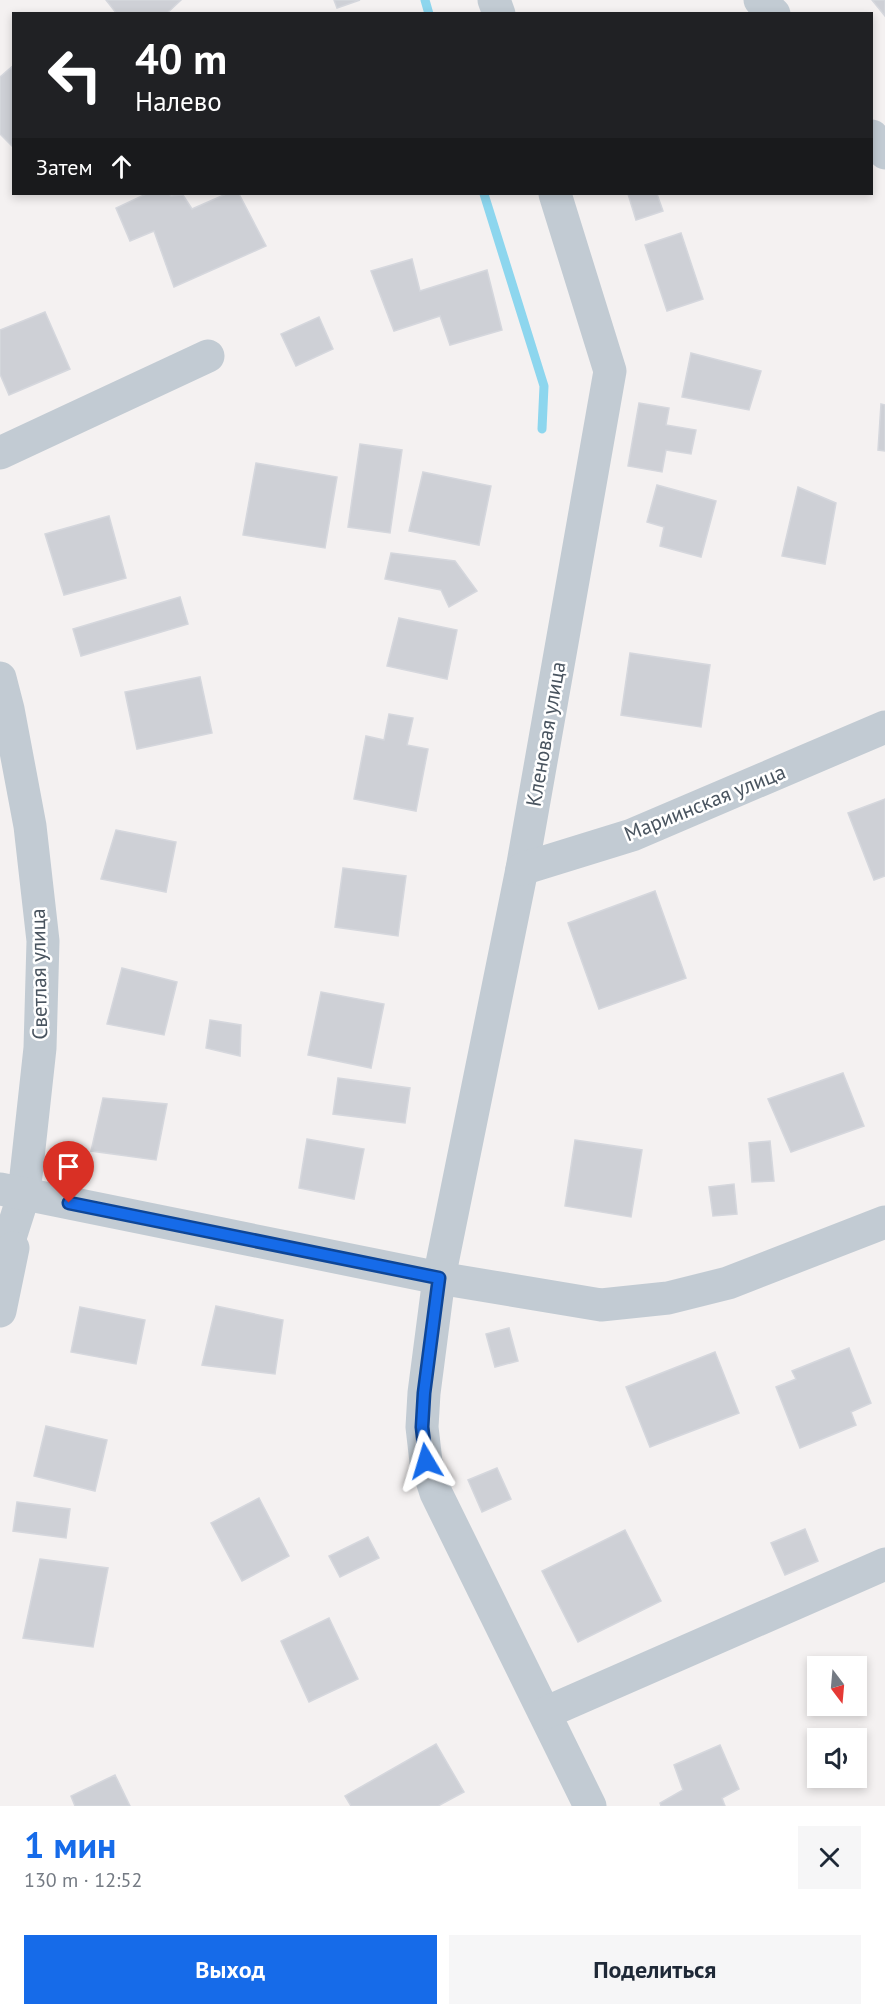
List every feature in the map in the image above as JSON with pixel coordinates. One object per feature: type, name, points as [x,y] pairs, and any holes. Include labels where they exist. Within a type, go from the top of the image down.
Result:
[{"type":"street","points":[[760,0],[772,12]]},
{"type":"street","points":[[873,137],[885,153]]},
{"type":"street","name":"Кленовая улица","points":[[555,195],[610,371],[522,869],[439,1278],[424,1393],[422,1427],[426,1461],[435,1493],[590,1806]]},
{"type":"street","points":[[0,453],[208,356]]},
{"type":"street","name":"Светлая улица","points":[[0,678],[30,826],[43,941],[40,1048],[12,1191],[0,1269]]},
{"type":"street","name":"Мариинская улица","points":[[522,869],[632,835],[885,727]]},
{"type":"street","points":[[0,1311],[12,1191],[439,1278],[601,1305],[668,1298],[728,1283],[885,1222]]},
{"type":"street","points":[[545,1713],[885,1564]]},
{"type":"building","points":[[106,0],[181,0],[168,12],[115,12]]},
{"type":"building","points":[[334,0],[360,0],[337,8]]},
{"type":"building","points":[[872,0],[885,0],[885,16]]},
{"type":"building","points":[[12,67],[12,146],[0,134],[0,77]]},
{"type":"building","points":[[144,195],[183,195],[192,209],[224,195],[240,195],[266,246],[174,287],[154,231],[130,241],[116,208]]},
{"type":"building","points":[[628,195],[657,195],[663,211],[636,220]]},
{"type":"building","points":[[681,233],[703,299],[667,311],[645,245]]},
{"type":"building","points":[[412,259],[420,291],[487,270],[502,330],[450,345],[440,316],[394,331],[371,271]]},
{"type":"building","points":[[45,312],[70,369],[9,395],[0,374],[0,330]]},
{"type":"building","points":[[319,317],[333,349],[296,366],[281,334]]},
{"type":"building","points":[[691,353],[761,371],[749,410],[682,397]]},
{"type":"building","points":[[639,403],[669,408],[666,425],[696,430],[691,454],[666,450],[662,472],[628,466]]},
{"type":"building","points":[[881,404],[885,405],[885,451],[878,450]]},
{"type":"building","points":[[360,444],[402,450],[390,533],[348,527]]},
{"type":"building","points":[[256,463],[337,477],[325,548],[243,535]]},
{"type":"building","points":[[423,472],[491,486],[479,545],[409,531]]},
{"type":"building","points":[[657,485],[716,501],[701,557],[660,546],[664,527],[647,522]]},
{"type":"building","points":[[798,487],[836,503],[825,564],[782,556]]},
{"type":"building","points":[[109,516],[126,578],[64,595],[45,534]]},
{"type":"building","points":[[391,553],[455,561],[477,591],[449,607],[441,590],[385,579]]},
{"type":"building","points":[[180,597],[188,624],[81,656],[73,629]]},
{"type":"building","points":[[399,618],[457,630],[447,679],[387,666]]},
{"type":"building","points":[[630,653],[710,665],[701,727],[621,715]]},
{"type":"building","points":[[200,677],[212,733],[137,749],[125,692]]},
{"type":"building","points":[[389,714],[413,718],[407,745],[428,749],[416,811],[354,799],[366,736],[384,740]]},
{"type":"building","points":[[885,799],[885,876],[874,880],[848,813]]},
{"type":"building","points":[[116,830],[176,842],[166,892],[101,879]]},
{"type":"building","points":[[343,868],[406,876],[398,936],[335,927]]},
{"type":"building","points":[[655,891],[686,978],[599,1009],[568,923]]},
{"type":"building","points":[[122,968],[177,982],[164,1035],[107,1024]]},
{"type":"building","points":[[321,992],[384,1004],[371,1068],[308,1055]]},
{"type":"building","points":[[210,1020],[241,1025],[240,1056],[206,1048]]},
{"type":"building","points":[[843,1073],[864,1126],[791,1152],[768,1099]]},
{"type":"building","points":[[338,1078],[410,1088],[405,1123],[333,1114]]},
{"type":"building","points":[[103,1098],[167,1104],[156,1160],[91,1151]]},
{"type":"building","points":[[307,1139],[364,1149],[354,1199],[299,1188]]},
{"type":"building","points":[[575,1140],[642,1150],[631,1217],[565,1206]]},
{"type":"building","points":[[770,1141],[774,1181],[752,1182],[749,1143]]},
{"type":"building","points":[[734,1184],[737,1214],[713,1216],[709,1187]]},
{"type":"building","points":[[216,1306],[283,1320],[275,1374],[202,1365]]},
{"type":"building","points":[[80,1307],[145,1320],[136,1364],[71,1352]]},
{"type":"building","points":[[509,1328],[518,1361],[495,1367],[486,1334]]},
{"type":"building","points":[[849,1348],[871,1403],[851,1412],[856,1425],[800,1448],[776,1387],[796,1379],[792,1371]]},
{"type":"building","points":[[715,1352],[739,1413],[650,1447],[626,1387]]},
{"type":"building","points":[[46,1426],[107,1440],[95,1491],[34,1476]]},
{"type":"building","points":[[497,1468],[511,1499],[482,1512],[468,1480]]},
{"type":"building","points":[[259,1498],[289,1556],[242,1581],[211,1523]]},
{"type":"building","points":[[17,1502],[70,1509],[66,1538],[13,1531]]},
{"type":"building","points":[[805,1529],[818,1561],[785,1575],[771,1543]]},
{"type":"building","points":[[625,1530],[661,1601],[578,1642],[542,1571]]},
{"type":"building","points":[[368,1537],[379,1558],[340,1577],[329,1556]]},
{"type":"building","points":[[40,1559],[108,1568],[93,1647],[23,1638]]},
{"type":"building","points":[[329,1618],[358,1679],[309,1702],[281,1641]]},
{"type":"building","points":[[436,1744],[464,1792],[438,1806],[351,1806],[345,1796]]},
{"type":"building","points":[[720,1745],[739,1789],[722,1798],[725,1806],[661,1806],[660,1803],[683,1790],[674,1765]]},
{"type":"building","points":[[115,1775],[130,1806],[75,1806],[71,1796]]},
{"type":"waterway","points":[[425,0],[428,12]]},
{"type":"waterway","points":[[484,195],[544,386],[542,429]]},
{"type":"route","points":[[69,1203],[439,1278],[424,1393],[422,1427],[426,1461]]}]
